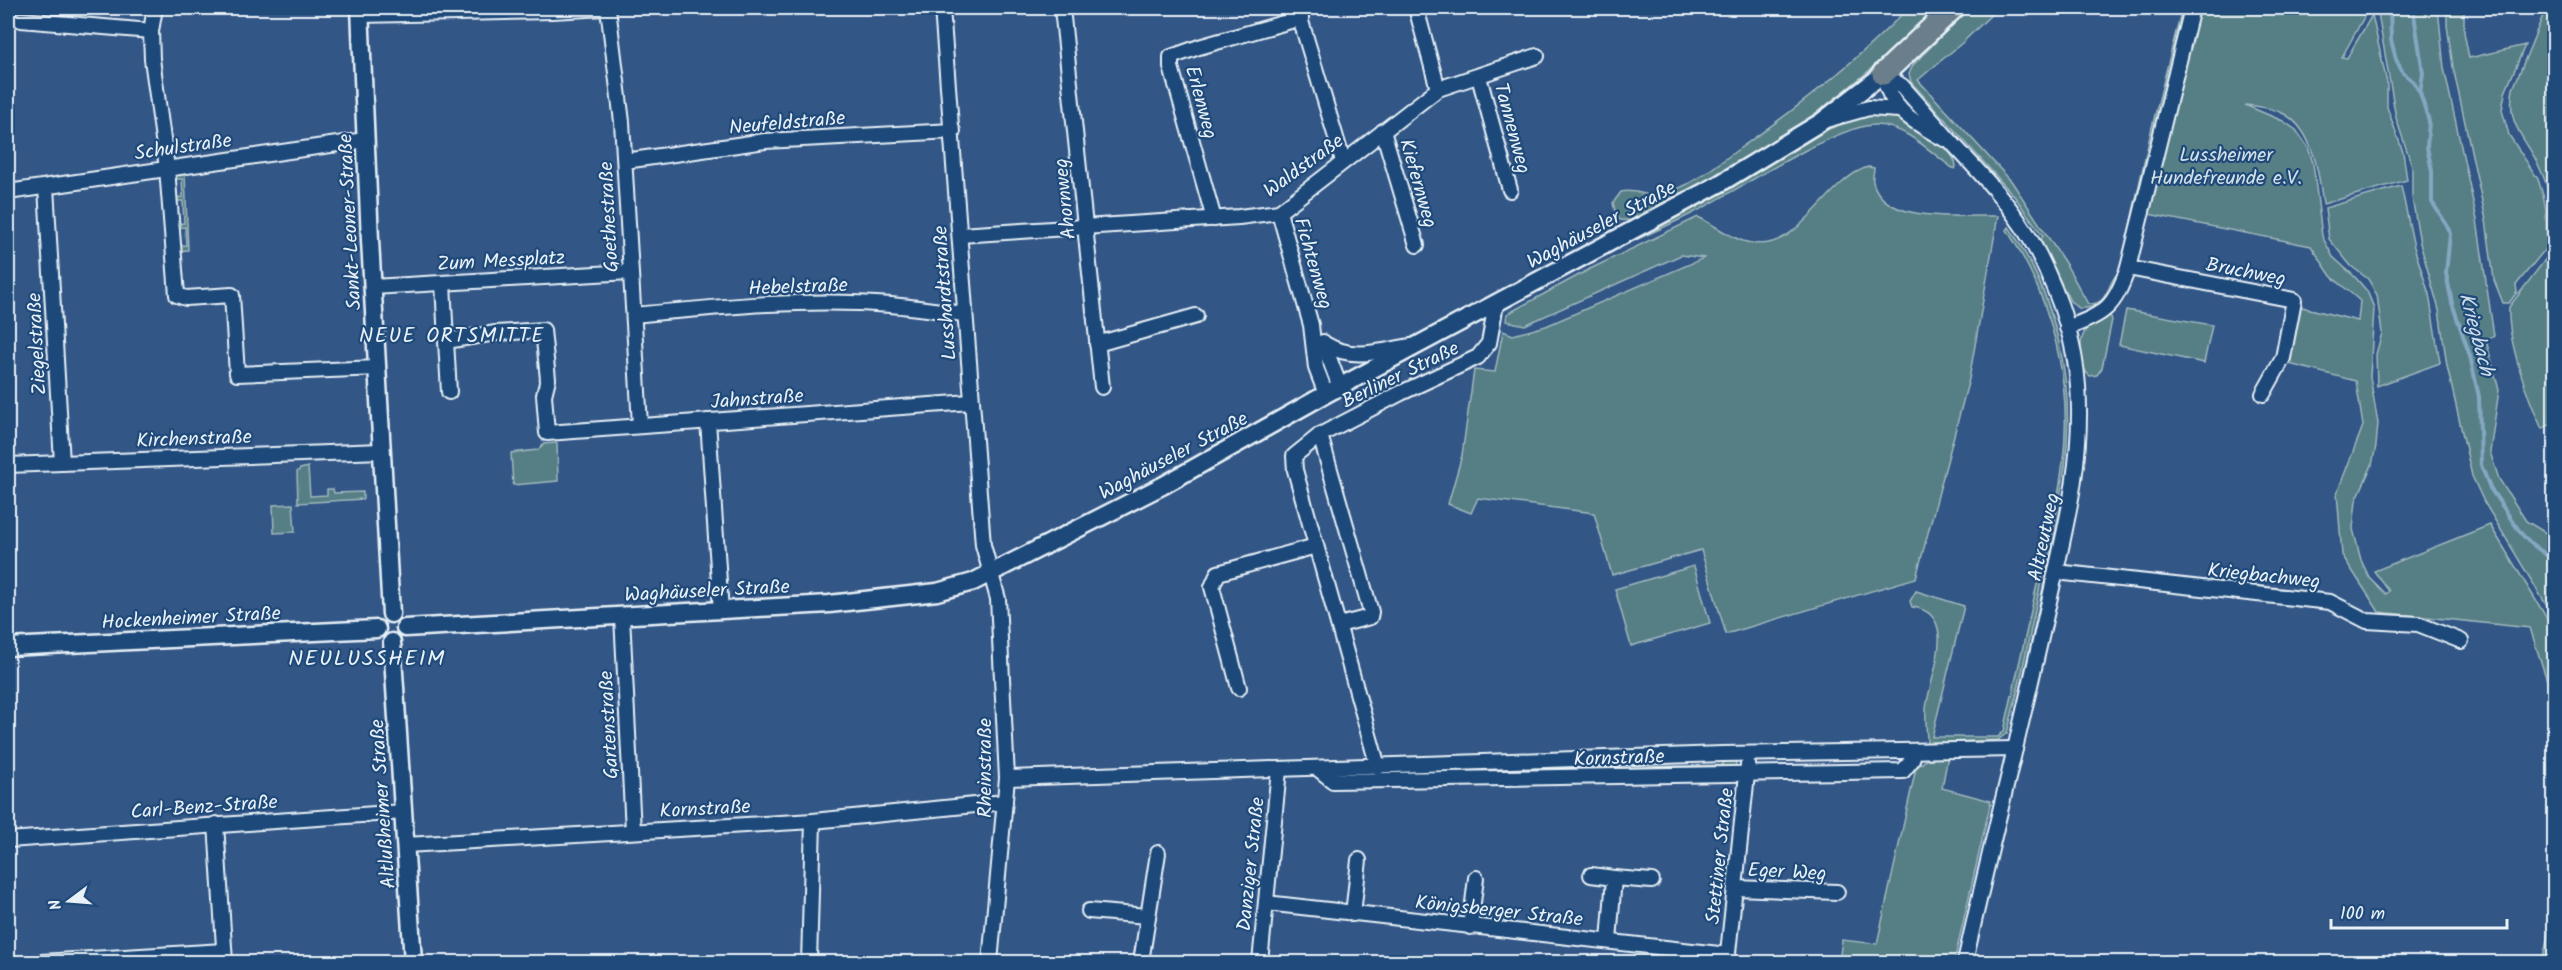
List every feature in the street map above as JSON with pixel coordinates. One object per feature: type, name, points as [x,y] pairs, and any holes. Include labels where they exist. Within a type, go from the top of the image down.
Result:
[{"type":"main road","points":[[1883,74],[1953,8]]},
{"type":"street","points":[[155,8],[151,31],[152,59],[167,168],[177,295],[186,298],[232,295],[237,374],[378,368]]},
{"type":"street","points":[[360,11],[606,8]]},
{"type":"street","name":"Goethestraße","points":[[606,8],[622,122],[640,425]]},
{"type":"street","name":"Lusshardtstraße","points":[[942,8],[983,544],[991,574]]},
{"type":"street","name":"Ahornweg","points":[[1062,8],[1102,387]]},
{"type":"street","points":[[1416,8],[1438,89]]},
{"type":"street","points":[[2067,328],[2089,320],[2114,302],[2128,268],[2192,8]]},
{"type":"street","name":"Sankt-Leoner-Straße","points":[[360,11],[391,614]]},
{"type":"street","points":[[1299,13],[1343,161]]},
{"type":"street","name":"Erlenweg","points":[[1214,219],[1171,67],[1171,57],[1299,13]]},
{"type":"street","points":[[21,20],[151,31]]},
{"type":"street","name":"Waldstraße","points":[[960,235],[1214,219],[1278,212],[1438,89],[1537,56]]},
{"type":"street","name":"Altreutweg","points":[[1883,74],[1887,92],[1899,110]]},
{"type":"street","name":"Altreutweg","points":[[1883,74],[1902,86],[2001,195],[2026,231],[2054,287],[2067,328],[2077,372],[2079,434],[2076,472],[2056,572],[1965,963]]},
{"type":"street","name":"Waghäuseler Straße","points":[[405,628],[829,604],[955,588],[991,574],[1162,486],[1333,391],[1719,184],[1821,122],[1883,74]]},
{"type":"street","name":"Tannenweg","points":[[1479,77],[1510,190]]},
{"type":"street","name":"Altreutweg","points":[[1821,122],[1869,108],[1899,110],[1954,145]]},
{"type":"street","name":"Neufeldstraße","points":[[624,161],[765,141],[953,131]]},
{"type":"street","name":"Kiefernweg","points":[[1383,131],[1417,246]]},
{"type":"street","name":"Schulstraße","points":[[8,192],[365,140]]},
{"type":"street","name":"Ziegelstraße","points":[[46,187],[63,463]]},
{"type":"street","name":"Fichtenweg","points":[[1278,212],[1311,325],[1316,368],[1333,391]]},
{"type":"street","name":"Bruchweg","points":[[2128,268],[2294,300],[2283,358],[2263,394]]},
{"type":"street","name":"Zum Messplatz","points":[[374,287],[630,272]]},
{"type":"street","points":[[443,283],[449,393]]},
{"type":"street","name":"Hebelstraße","points":[[634,315],[848,303],[891,305],[964,314]]},
{"type":"street","name":"Berliner Straße","points":[[1378,766],[1295,470],[1294,456],[1320,435],[1401,393],[1478,357],[1489,343],[1496,304]]},
{"type":"street","points":[[1097,344],[1196,316]]},
{"type":"street","name":"Fichtenweg","points":[[1311,325],[1325,344],[1333,391]]},
{"type":"street","name":"Jahnstraße","points":[[446,341],[496,333],[543,330],[548,379],[544,395],[547,433],[971,402]]},
{"type":"street","points":[[1325,344],[1345,354],[1360,355],[1419,345]]},
{"type":"street","points":[[708,421],[721,610]]},
{"type":"street","points":[[1320,435],[1371,612],[1370,617],[1339,625]]},
{"type":"street","name":"Kirchenstraße","points":[[8,465],[382,451]]},
{"type":"street","points":[[1239,688],[1212,587],[1218,573],[1316,546]]},
{"type":"street","name":"Kriegbachweg","points":[[2056,572],[2330,602],[2367,621],[2418,624],[2461,641]]},
{"type":"street","name":"Rheinstraße","points":[[990,963],[1007,778],[998,599],[991,574]]},
{"type":"street","points":[[391,614],[402,620],[405,628],[402,638],[392,642],[382,639],[377,629],[380,620],[391,614]]},
{"type":"street","name":"Gartenstraße","points":[[622,616],[633,831]]},
{"type":"street","name":"Hockenheimer Straße","points":[[8,647],[377,629]]},
{"type":"street","name":"Altlußheimer Straße","points":[[392,642],[412,963]]},
{"type":"street","name":"Kornstraße","points":[[1007,778],[1749,754],[2015,749]]},
{"type":"street","name":"Kornstraße","points":[[1317,768],[1333,781],[1903,771],[1912,760],[1914,751]]},
{"type":"street","name":"Stettiner Straße","points":[[1727,959],[1749,754]]},
{"type":"street","name":"Danziger Straße","points":[[1260,963],[1279,770]]},
{"type":"street","name":"Kornstraße","points":[[406,845],[813,821],[1005,802]]},
{"type":"street","name":"Carl-Benz-Straße","points":[[8,840],[404,812]]},
{"type":"street","points":[[809,963],[813,821]]},
{"type":"street","points":[[41,963],[224,957],[216,824]]},
{"type":"street","points":[[1141,963],[1158,854]]},
{"type":"street","points":[[1353,914],[1359,860]]},
{"type":"street","points":[[1591,875],[1652,881]]},
{"type":"street","points":[[1470,927],[1476,878]]},
{"type":"street","points":[[1609,941],[1614,878]]},
{"type":"street","name":"Eger Weg","points":[[1736,888],[1837,892]]},
{"type":"street","name":"Königsberger Straße","points":[[1266,903],[1609,941],[1727,959]]},
{"type":"street","points":[[1089,911],[1147,916]]},
{"type":"green space","points":[[1908,8],[1940,8],[1874,67],[1804,122],[1755,155],[1635,221],[1620,220],[1616,215],[1613,203],[1621,192],[1632,191],[1661,195],[1691,182],[1710,170],[1826,84]]},
{"type":"green space","points":[[1969,8],[1998,8],[1962,43],[1918,80],[2012,182],[2067,266],[2088,304],[2100,301],[2104,297],[2120,270],[2182,8],[2188,8],[2118,282],[2098,305],[2079,308],[2070,301],[2040,240],[2043,236],[2015,197],[1911,82],[1909,74],[1913,65]]},
{"type":"green space","name":"Lussheimer Hundefreunde e.V.","points":[[2199,8],[2369,8],[2342,57],[2347,58],[2372,15],[2387,83],[2387,107],[2403,152],[2407,180],[2323,204],[2314,155],[2303,132],[2282,113],[2245,105],[2283,121],[2296,130],[2308,147],[2313,163],[2322,236],[2333,257],[2367,291],[2374,308],[2370,377],[2378,423],[2372,465],[2356,501],[2353,529],[2361,560],[2369,577],[2386,594],[2389,591],[2374,571],[2490,525],[2554,630],[2554,702],[2530,628],[2379,612],[2342,555],[2337,493],[2363,426],[2356,381],[2285,363],[2298,306],[2358,321],[2360,301],[2331,276],[2311,246],[2148,214]]},
{"type":"green space","points":[[2377,8],[2438,8],[2444,68],[2477,220],[2494,336],[2486,340],[2499,390],[2490,452],[2499,479],[2526,521],[2554,538],[2554,618],[2484,502],[2472,476],[2447,366],[2439,310],[2420,243],[2412,197],[2412,166],[2396,118]]},
{"type":"green space","points":[[2447,8],[2464,8],[2464,32],[2469,58],[2525,45],[2505,93],[2502,110],[2509,135],[2538,179],[2546,211],[2547,247],[2516,285],[2517,292],[2509,303],[2503,303],[2494,280],[2486,220],[2453,67]]},
{"type":"green space","points":[[2546,8],[2554,8],[2554,216],[2543,175],[2517,128],[2511,101],[2513,89]]},
{"type":"green space","points":[[1865,114],[1893,114],[1921,128],[1949,152],[1954,160],[1955,169],[1916,140],[1897,130],[1876,125],[1859,128],[1812,147],[1695,212],[1623,244],[1805,139]]},
{"type":"green space","points":[[1868,167],[1874,168],[1873,182],[1880,196],[1892,205],[1927,215],[1998,216],[1969,379],[1916,578],[1726,634],[1701,550],[1612,575],[1594,513],[1478,498],[1471,513],[1448,504],[1462,455],[1474,370],[1495,372],[1503,331],[1513,335],[1546,326],[1704,258],[1681,255],[1525,325],[1506,321],[1507,314],[1590,269],[1698,217],[1743,241],[1762,244],[1780,239],[1810,216],[1852,175]]},
{"type":"green space","points":[[185,173],[188,250],[178,251],[178,246],[186,245],[185,227],[177,228],[176,224],[184,223],[183,201],[175,201],[175,198],[183,197],[182,179],[174,179],[176,174]]},
{"type":"green space","points":[[2401,186],[2414,247],[2429,294],[2440,363],[2377,386],[2376,354],[2382,333],[2377,295],[2368,279],[2351,266],[2329,239],[2325,208]]},
{"type":"green space","points":[[2009,227],[2026,254],[2039,282],[2059,342],[2067,403],[2063,481],[2007,733],[1998,740],[1927,743],[1926,709],[1936,666],[1939,635],[1936,622],[1927,612],[1912,607],[1910,601],[1916,591],[1964,606],[1932,737],[1998,737],[2004,731],[2060,482],[2065,438],[2065,406],[2056,345],[2037,285],[2007,230]]},
{"type":"green space","points":[[2554,238],[2554,426],[2553,423],[2542,429],[2525,386],[2515,352],[2511,336],[2509,307],[2551,252]]},
{"type":"green space","points":[[2126,310],[2212,325],[2204,363],[2119,345]]},
{"type":"green space","points":[[2109,312],[2112,320],[2102,368],[2097,375],[2090,376],[2083,364],[2081,343],[2083,336],[2089,325]]},
{"type":"green space","points":[[557,443],[558,481],[513,485],[511,453],[538,450],[543,444]]},
{"type":"green space","points":[[308,467],[310,496],[327,495],[327,489],[333,489],[334,493],[363,492],[363,499],[298,503],[297,472]]},
{"type":"green space","points":[[2068,473],[2070,473],[2016,719],[2014,719]]},
{"type":"green space","points":[[293,504],[295,532],[274,533],[273,505]]},
{"type":"green space","points":[[1694,566],[1710,623],[1631,646],[1615,589]]},
{"type":"green space","points":[[1948,756],[1942,788],[1991,801],[1954,962],[1839,962],[1842,940],[1877,944],[1916,768],[1926,760]]},
{"type":"green space","points":[[1726,759],[1736,762],[1735,768],[1556,774],[1557,764],[1563,765],[1566,769],[1722,765]]},
{"type":"green space","points":[[2554,907],[2554,962],[2542,962]]},
{"type":"waterway","name":"Kriegbach","points":[[2390,8],[2391,40],[2396,59],[2403,73],[2413,81],[2420,93],[2429,121],[2427,147],[2432,171],[2432,202],[2450,234],[2446,273],[2452,303],[2470,356],[2479,397],[2481,465],[2490,488],[2520,532],[2554,561]]},
{"type":"waterway","name":"Kriegbach","points":[[2413,8],[2423,73],[2420,93]]},
{"type":"district","name":"NEUE ORTSMITTE","points":[[452,335]]},
{"type":"district","name":"NEULUSSHEIM","points":[[367,657]]}]
